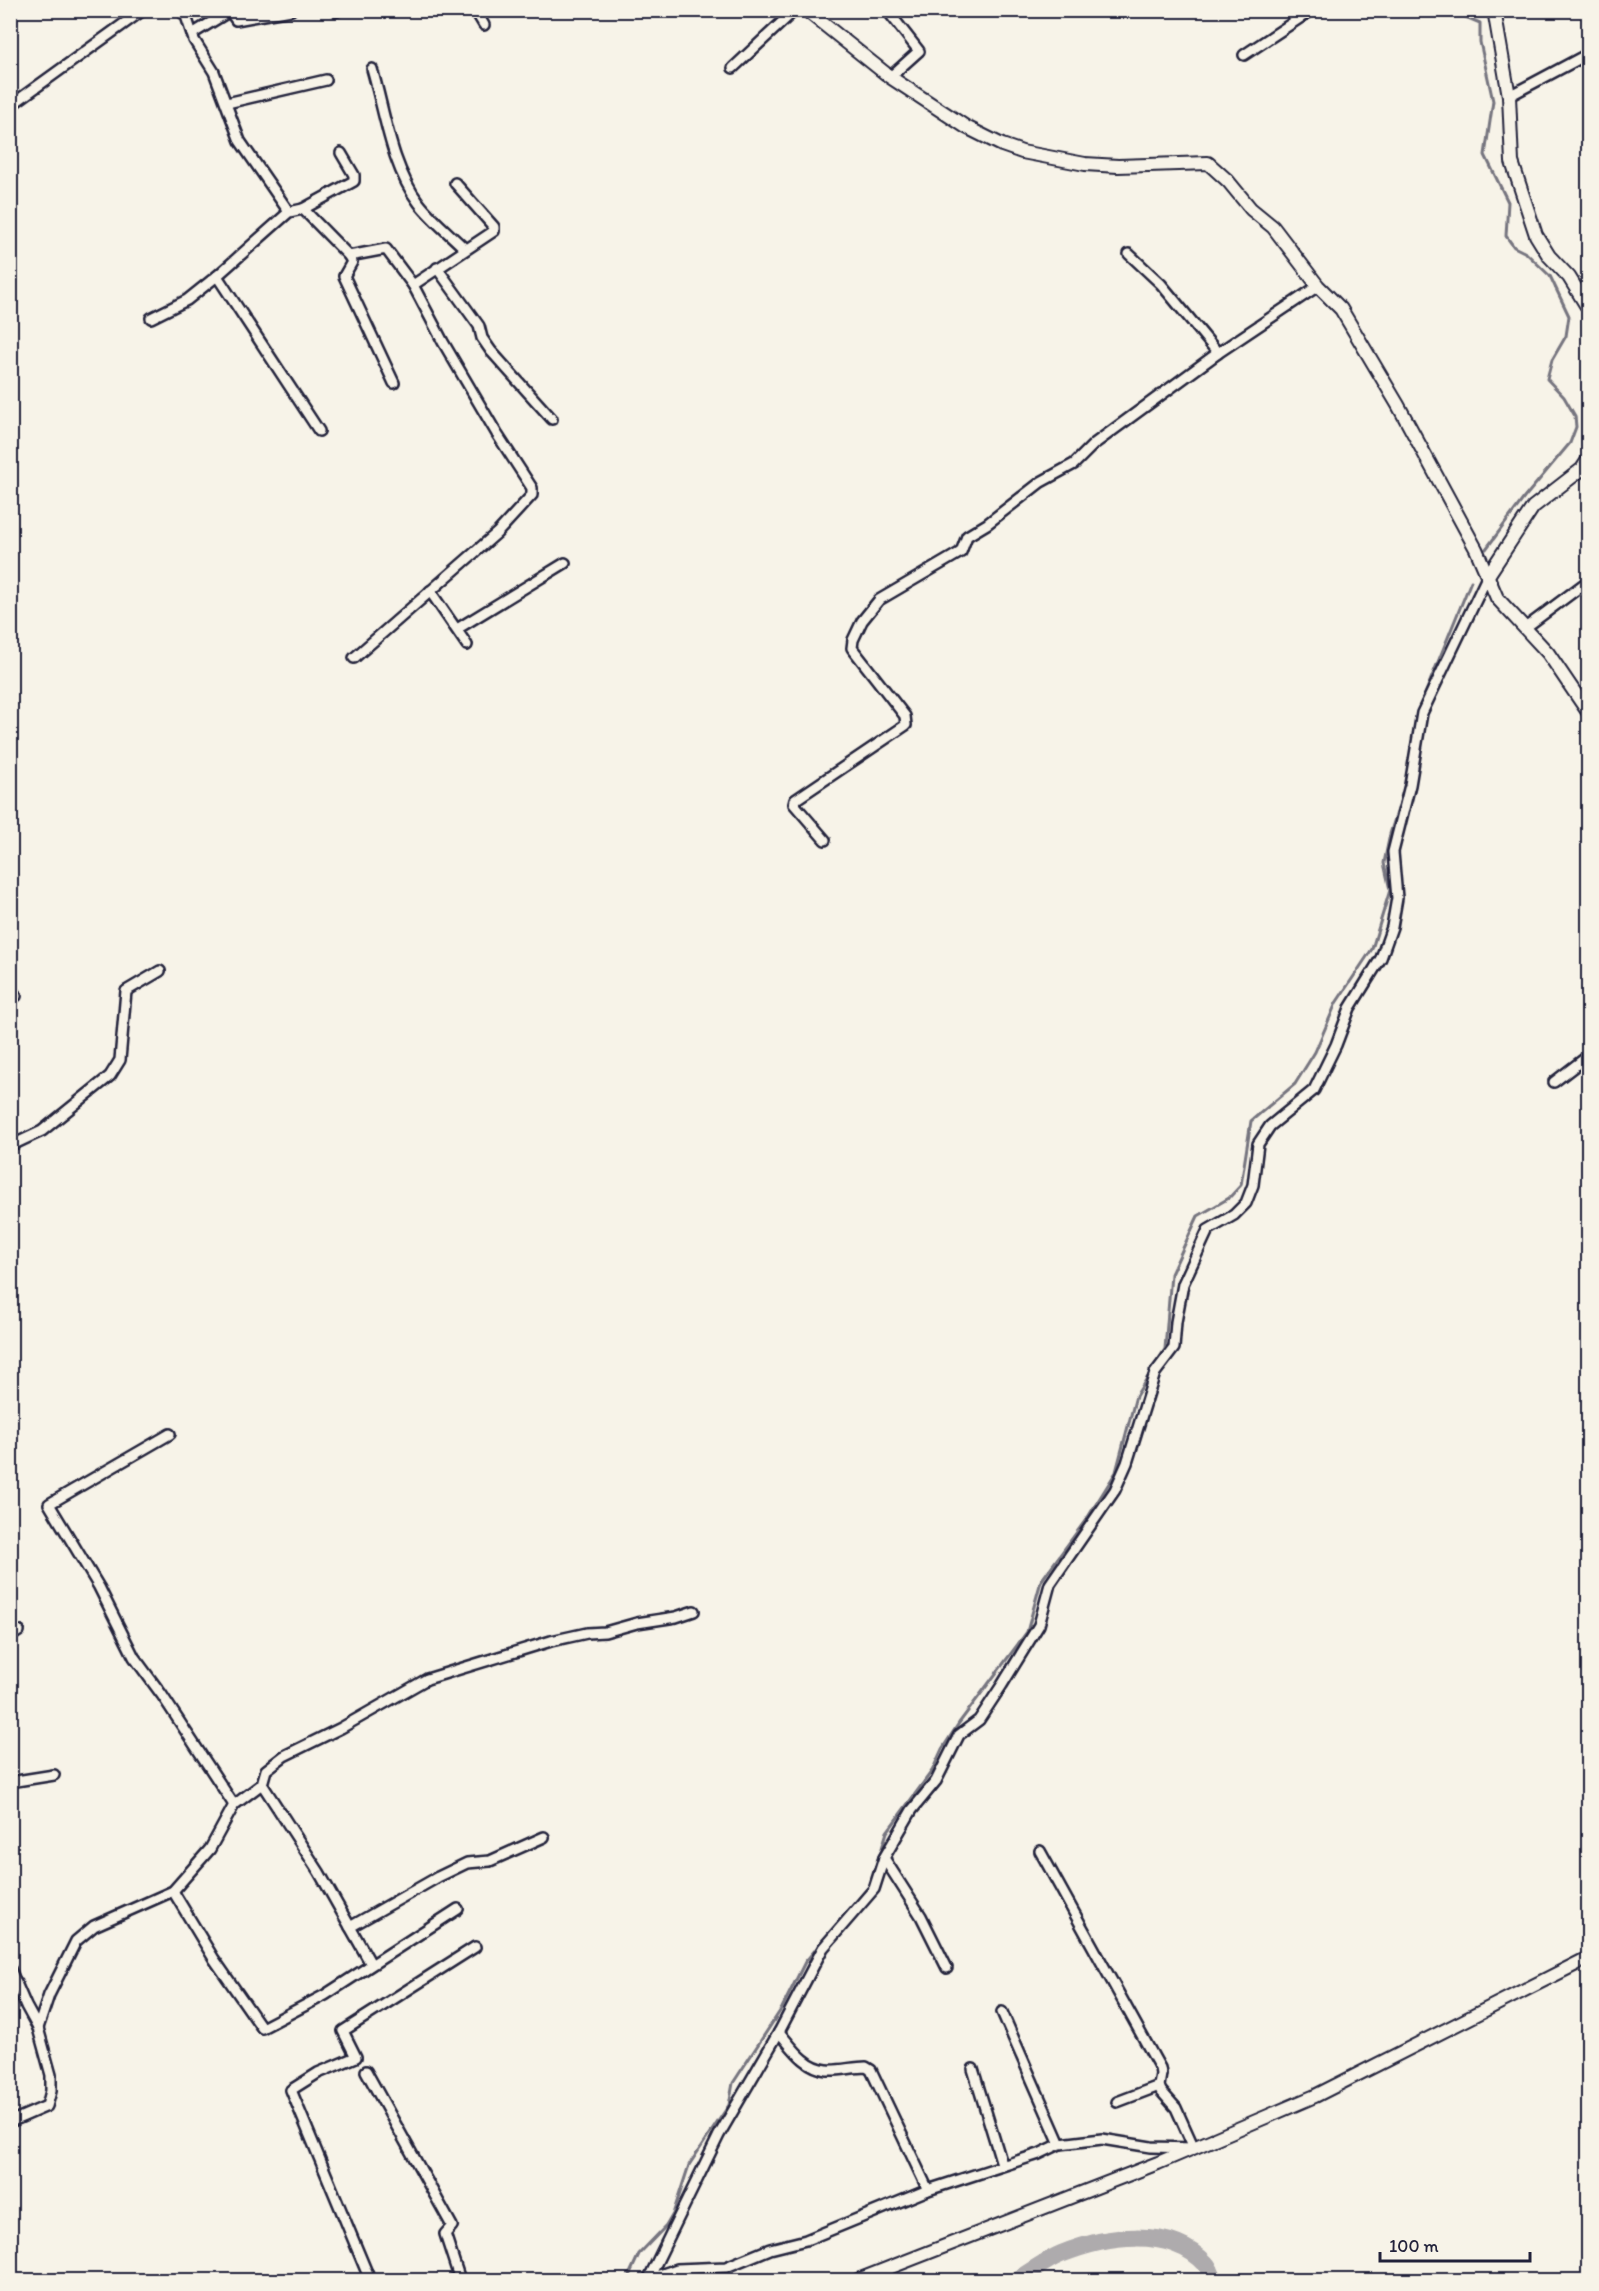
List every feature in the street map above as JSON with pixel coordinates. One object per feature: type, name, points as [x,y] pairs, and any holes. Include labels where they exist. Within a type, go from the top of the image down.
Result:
[{"type":"street","points":[[10,106],[142,10]]},
{"type":"street","points":[[180,10],[186,16],[192,34],[214,72],[240,141],[289,212]]},
{"type":"street","points":[[192,34],[230,11],[236,20],[291,10]]},
{"type":"street","points":[[475,10],[484,25]]},
{"type":"street","points":[[733,68],[795,10]]},
{"type":"street","points":[[806,10],[890,77],[966,127],[1022,152],[1085,164],[1118,166],[1208,163],[1228,181],[1251,209],[1273,227],[1318,286],[1341,309],[1398,405],[1476,549],[1497,597],[1548,653],[1588,712]]},
{"type":"street","points":[[887,10],[920,51],[890,77]]},
{"type":"street","points":[[1244,55],[1312,10]]},
{"type":"street","points":[[1494,10],[1509,96],[1512,162],[1536,235],[1549,256],[1569,277],[1588,308]]},
{"type":"street","points":[[1509,96],[1588,54]]},
{"type":"street","points":[[372,69],[394,151],[406,182],[419,203],[465,249]]},
{"type":"street","points":[[227,103],[326,80]]},
{"type":"street","points":[[151,318],[187,300],[289,212],[303,209],[354,181],[354,175],[341,153]]},
{"type":"street","points":[[413,285],[495,229],[454,183]]},
{"type":"street","points":[[303,209],[349,256],[351,262],[344,276],[394,383]]},
{"type":"street","points":[[349,256],[386,249],[413,285],[467,383],[533,491],[532,495],[497,533],[354,658]]},
{"type":"street","points":[[1129,254],[1161,284],[1218,353]]},
{"type":"street","points":[[437,268],[479,326],[482,338],[491,351],[552,419]]},
{"type":"street","points":[[217,276],[319,431]]},
{"type":"street","points":[[825,840],[794,804],[795,800],[906,725],[907,720],[852,648],[853,640],[879,600],[961,552],[967,536],[987,524],[1041,482],[1074,464],[1094,444],[1218,353],[1318,286]]},
{"type":"street","points":[[648,2279],[719,2135],[779,2032],[824,1948],[874,1888],[884,1858],[912,1810],[936,1781],[959,1735],[979,1720],[1002,1685],[1039,1625],[1050,1584],[1115,1490],[1127,1462],[1155,1373],[1174,1348],[1183,1284],[1208,1230],[1234,1215],[1246,1203],[1252,1185],[1257,1144],[1270,1126],[1314,1090],[1336,1045],[1350,1008],[1381,958],[1392,927],[1397,898],[1393,852],[1410,785],[1422,713],[1487,577],[1533,507],[1582,469],[1588,459]]},
{"type":"street","points":[[457,629],[565,563]]},
{"type":"street","points":[[1525,628],[1588,581]]},
{"type":"street","points":[[430,591],[467,645]]},
{"type":"street","points":[[10,1146],[42,1131],[110,1076],[120,1060],[126,991],[160,971]]},
{"type":"street","points":[[10,988],[16,996],[10,999]]},
{"type":"street","points":[[1554,1082],[1588,1056]]},
{"type":"street","points":[[170,1434],[49,1504],[99,1587],[134,1657],[162,1695],[234,1805]]},
{"type":"street","points":[[38,2028],[49,1995],[76,1941],[94,1926],[173,1891],[210,1849],[234,1805],[261,1784],[266,1770],[284,1756],[341,1728],[427,1679],[551,1641],[587,1633],[605,1632],[694,1611]]},
{"type":"street","points":[[10,1637],[19,1631]]},
{"type":"street","points":[[10,1782],[54,1775]]},
{"type":"street","points":[[261,1784],[319,1872],[371,1964]]},
{"type":"street","points":[[350,1928],[438,1877],[467,1863],[490,1861],[544,1837]]},
{"type":"street","points":[[1040,1851],[1160,2068],[1161,2091],[1176,2108],[1194,2148]]},
{"type":"street","points":[[884,1858],[921,1916],[947,1968]]},
{"type":"street","points":[[173,1891],[214,1959],[262,2028],[317,2000],[360,1974],[371,1964],[458,1909]]},
{"type":"street","points":[[370,2280],[291,2090],[318,2073],[356,2057],[343,2031],[475,1947]]},
{"type":"street","points":[[858,2280],[1194,2148],[1315,2096],[1588,1958]]},
{"type":"street","points":[[10,1969],[38,2028],[51,2075],[51,2091],[47,2106],[10,2122]]},
{"type":"street","points":[[1002,2012],[1060,2144]]},
{"type":"street","points":[[779,2032],[806,2062],[815,2068],[828,2070],[866,2067],[871,2070],[928,2190]]},
{"type":"street","points":[[973,2069],[1002,2164]]},
{"type":"street","points":[[366,2071],[453,2226],[445,2234],[460,2280]]},
{"type":"street","points":[[1117,2102],[1159,2086]]},
{"type":"street","points":[[648,2279],[676,2269],[726,2266],[806,2240],[928,2190],[1002,2164],[1039,2154],[1060,2144],[1102,2139],[1151,2147],[1194,2148]]},
{"type":"waterway","points":[[1455,10],[1456,13],[1480,23],[1480,42],[1493,101],[1485,155],[1508,202],[1506,236],[1514,247],[1526,253],[1550,276],[1569,316],[1566,336],[1552,360],[1547,379],[1564,397],[1575,416],[1576,427],[1570,443],[1524,498],[1486,549]]},
{"type":"waterway","points":[[1420,706],[1471,581]]},
{"type":"waterway","points":[[627,2280],[639,2254],[666,2226],[673,2214],[689,2165],[729,2105],[733,2083],[782,2008],[805,1962],[871,1884],[887,1832],[932,1771],[942,1749],[959,1723],[1027,1632],[1041,1581],[1088,1517],[1116,1472],[1136,1396],[1165,1349],[1171,1274],[1198,1216],[1229,1198],[1241,1185],[1251,1121],[1295,1084],[1315,1052],[1336,1003],[1372,949],[1390,890],[1384,863],[1390,834],[1407,781]]},
{"type":"waterway","points":[[1017,2280],[1061,2254],[1097,2242],[1136,2238],[1174,2243],[1191,2252],[1207,2266],[1214,2280]]}]
